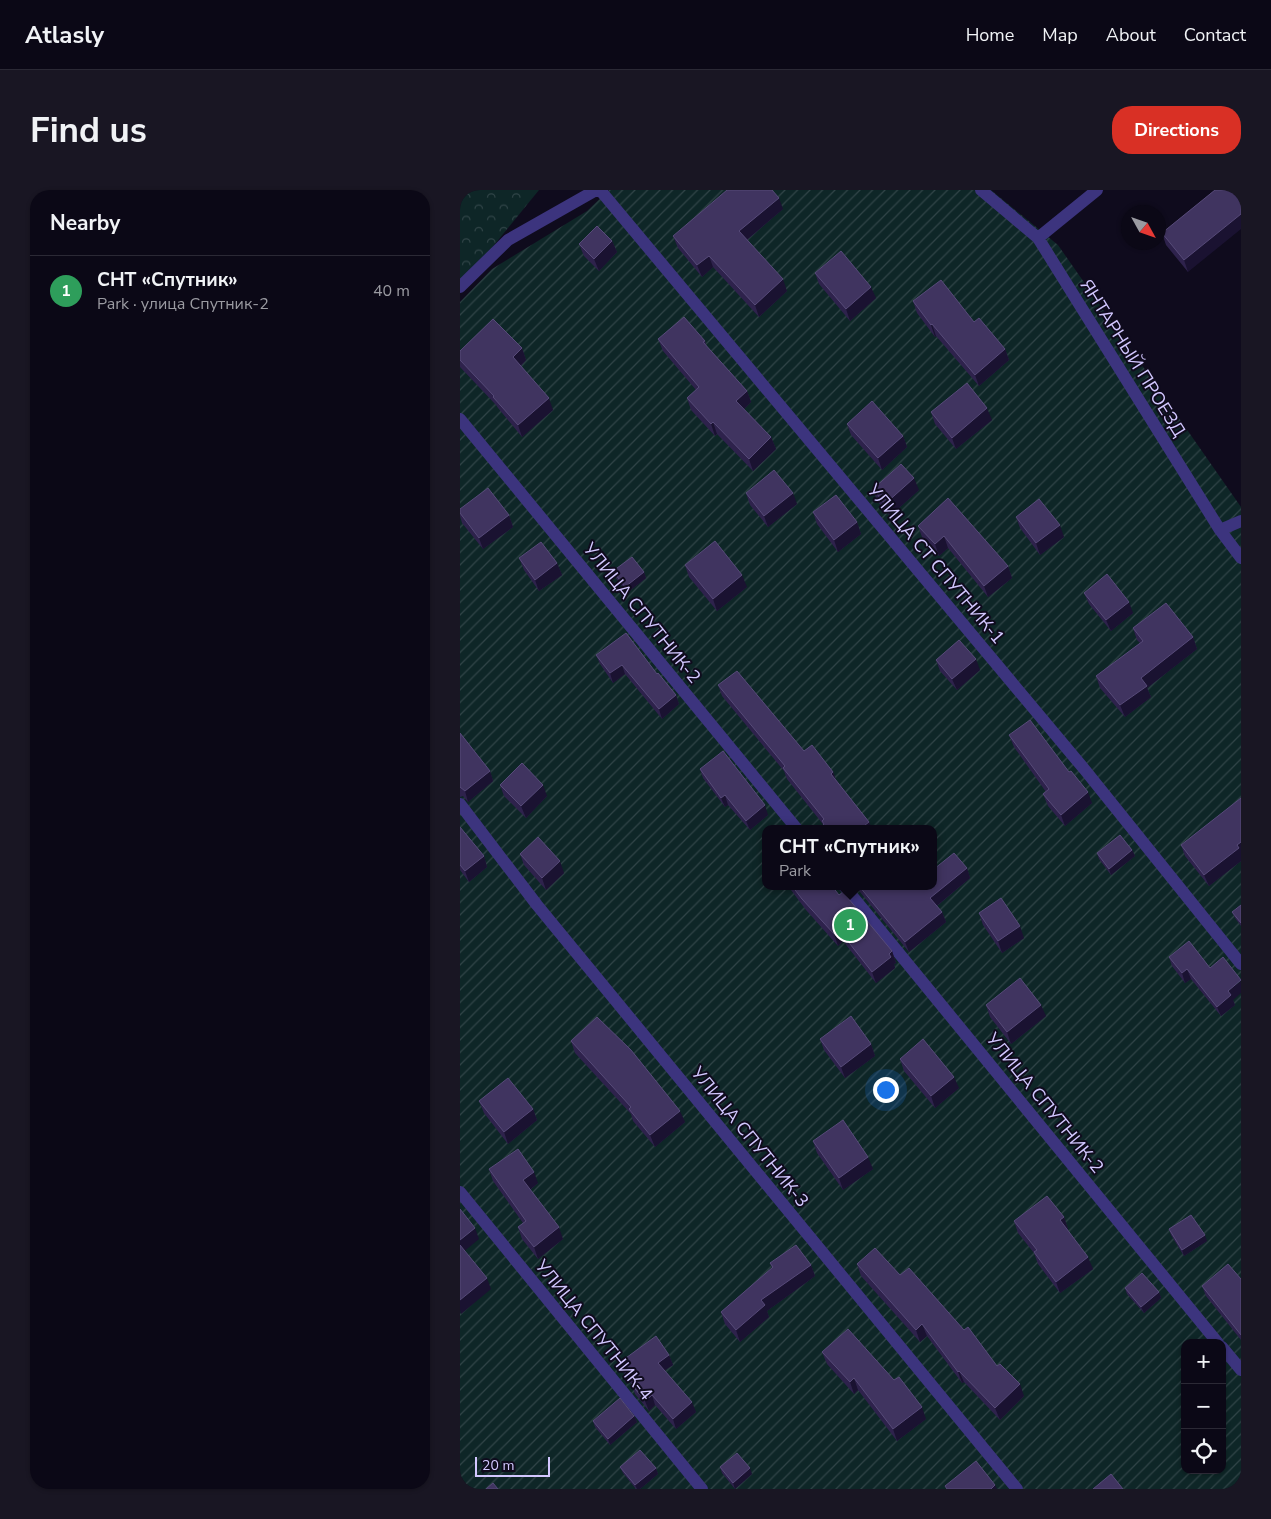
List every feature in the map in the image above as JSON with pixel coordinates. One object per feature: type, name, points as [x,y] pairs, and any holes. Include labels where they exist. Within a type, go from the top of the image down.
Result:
[{"type":"street","points":[[460,287],[508,240],[596,190]]},
{"type":"street","name":"УЛИЦА СТ СПУТНИК-1","points":[[600,190],[1084,770],[1241,964]]},
{"type":"street","name":"ЯНТАРНЫЙ ПРОЕЗД","points":[[981,190],[1038,238],[1220,530],[1241,558]]},
{"type":"street","points":[[1038,238],[1098,190]]},
{"type":"street","name":"УЛИЦА СПУТНИК-2","points":[[460,419],[793,825]]},
{"type":"street","points":[[1220,530],[1241,521]]},
{"type":"street","name":"УЛИЦА СПУТНИК-3","points":[[460,804],[537,905],[1017,1489]]},
{"type":"street","name":"УЛИЦА СПУТНИК-2","points":[[847,890],[1215,1339]]},
{"type":"street","name":"УЛИЦА СПУТНИК-4","points":[[460,1192],[702,1489]]},
{"type":"street","points":[[1226,1352],[1241,1370]]},
{"type":"green space","points":[[460,190],[539,190],[460,287]]},
{"type":"green space","points":[[609,190],[991,190],[1058,245],[1241,507],[1241,1489],[460,1489],[460,302],[492,269],[587,211]]},
{"type":"building","points":[[727,190],[772,190],[779,198],[739,231],[783,279],[755,305],[709,256],[697,265],[673,236]]},
{"type":"building","points":[[1215,190],[1241,190],[1241,214],[1184,260],[1166,238],[1166,230]]},
{"type":"building","points":[[597,226],[612,241],[594,259],[579,244]]},
{"type":"building","points":[[841,251],[871,287],[846,309],[815,273]]},
{"type":"building","points":[[941,280],[974,322],[979,318],[1005,349],[975,375],[931,325],[913,301]]},
{"type":"building","points":[[684,317],[705,341],[703,342],[747,391],[736,401],[771,437],[749,459],[713,422],[711,424],[687,398],[699,387],[658,339]]},
{"type":"building","points":[[493,319],[522,348],[513,357],[549,398],[518,425],[460,360],[460,351]]},
{"type":"building","points":[[967,383],[987,408],[952,438],[931,412]]},
{"type":"building","points":[[872,401],[903,436],[878,458],[847,424]]},
{"type":"building","points":[[901,464],[914,478],[885,504],[873,489]]},
{"type":"building","points":[[774,470],[793,493],[764,516],[746,493]]},
{"type":"building","points":[[488,488],[509,515],[479,538],[460,513],[460,509]]},
{"type":"building","points":[[836,495],[857,522],[834,540],[813,512]]},
{"type":"building","points":[[948,498],[1008,566],[984,586],[944,536],[935,544],[918,526]]},
{"type":"building","points":[[1039,499],[1060,525],[1036,543],[1016,517]]},
{"type":"building","points":[[715,541],[742,575],[713,599],[685,565]]},
{"type":"building","points":[[541,542],[557,563],[535,580],[519,558]]},
{"type":"building","points":[[632,557],[644,572],[625,587],[613,571]]},
{"type":"building","points":[[1107,574],[1129,602],[1106,620],[1084,593]]},
{"type":"building","points":[[1166,603],[1193,637],[1141,678],[1147,686],[1120,705],[1096,676],[1143,641],[1133,628]]},
{"type":"building","points":[[626,633],[657,674],[676,695],[659,709],[622,665],[610,673],[596,655]]},
{"type":"building","points":[[959,640],[976,659],[952,679],[936,660]]},
{"type":"building","points":[[737,671],[804,751],[812,745],[833,772],[831,774],[869,822],[865,825],[823,825],[822,821],[824,819],[783,768],[785,766],[718,685]]},
{"type":"building","points":[[1030,720],[1069,772],[1071,771],[1088,792],[1061,815],[1043,794],[1049,789],[1009,735]]},
{"type":"building","points":[[460,733],[490,771],[465,791],[460,787]]},
{"type":"building","points":[[723,751],[765,805],[746,821],[725,795],[721,798],[700,769]]},
{"type":"building","points":[[522,763],[543,785],[521,806],[500,785]]},
{"type":"building","points":[[1241,798],[1241,842],[1237,845],[1239,848],[1204,875],[1181,845]]},
{"type":"building","points":[[460,827],[484,856],[465,871],[460,865]]},
{"type":"building","points":[[1120,835],[1132,850],[1109,869],[1097,853]]},
{"type":"building","points":[[538,837],[560,861],[542,878],[520,854]]},
{"type":"building","points":[[954,853],[967,868],[930,898],[942,912],[905,942],[862,890],[937,890],[937,867]]},
{"type":"building","points":[[795,890],[835,890],[839,895],[843,892],[892,951],[889,954],[891,957],[872,972],[839,930],[834,934]]},
{"type":"building","points":[[1001,898],[1020,926],[998,941],[979,913]]},
{"type":"building","points":[[1241,905],[1241,923],[1232,912]]},
{"type":"building","points":[[1189,941],[1210,968],[1223,957],[1241,980],[1228,991],[1231,995],[1217,1007],[1187,969],[1182,973],[1169,957]]},
{"type":"building","points":[[1020,978],[1041,1005],[1007,1032],[986,1005]]},
{"type":"building","points":[[851,1016],[871,1044],[841,1067],[820,1039]]},
{"type":"building","points":[[597,1017],[631,1050],[680,1111],[650,1135],[629,1109],[631,1107],[571,1041]]},
{"type":"building","points":[[923,1039],[954,1077],[931,1096],[900,1059]]},
{"type":"building","points":[[508,1078],[533,1109],[504,1132],[479,1101]]},
{"type":"building","points":[[843,1120],[868,1157],[839,1178],[813,1141]]},
{"type":"building","points":[[518,1149],[534,1172],[523,1180],[559,1227],[534,1247],[518,1227],[526,1221],[489,1169]]},
{"type":"building","points":[[1047,1196],[1064,1217],[1060,1220],[1088,1257],[1056,1282],[1034,1252],[1037,1250],[1014,1221]]},
{"type":"building","points":[[460,1209],[475,1228],[460,1240]]},
{"type":"building","points":[[1191,1215],[1205,1235],[1182,1250],[1169,1229]]},
{"type":"building","points":[[460,1245],[487,1278],[460,1300]]},
{"type":"building","points":[[796,1245],[811,1265],[761,1300],[765,1305],[736,1330],[721,1312],[773,1267],[770,1263]]},
{"type":"building","points":[[875,1248],[900,1275],[909,1268],[964,1330],[968,1327],[997,1366],[1000,1364],[1020,1384],[995,1408],[958,1372],[922,1324],[916,1330],[857,1264]]},
{"type":"building","points":[[1228,1264],[1241,1279],[1241,1335],[1202,1286]]},
{"type":"building","points":[[1142,1273],[1159,1292],[1141,1307],[1125,1288]]},
{"type":"building","points":[[848,1329],[894,1380],[899,1377],[922,1407],[893,1429],[854,1378],[850,1382],[822,1352]]},
{"type":"building","points":[[656,1336],[669,1355],[658,1363],[692,1402],[673,1419],[652,1395],[645,1401],[631,1384],[633,1382],[619,1363]]},
{"type":"building","points":[[620,1398],[634,1416],[608,1439],[593,1421]]},
{"type":"building","points":[[640,1450],[656,1468],[635,1485],[620,1467]]},
{"type":"building","points":[[737,1453],[750,1468],[733,1483],[720,1467]]},
{"type":"building","points":[[976,1461],[995,1485],[991,1489],[947,1489],[945,1486]]},
{"type":"building","points":[[1111,1474],[1123,1489],[1093,1489]]},
{"type":"building","points":[[493,1483],[498,1489],[486,1489]]},
{"type":"place","name":"СНТ «Спутник»","points":[[850,925]]}]
